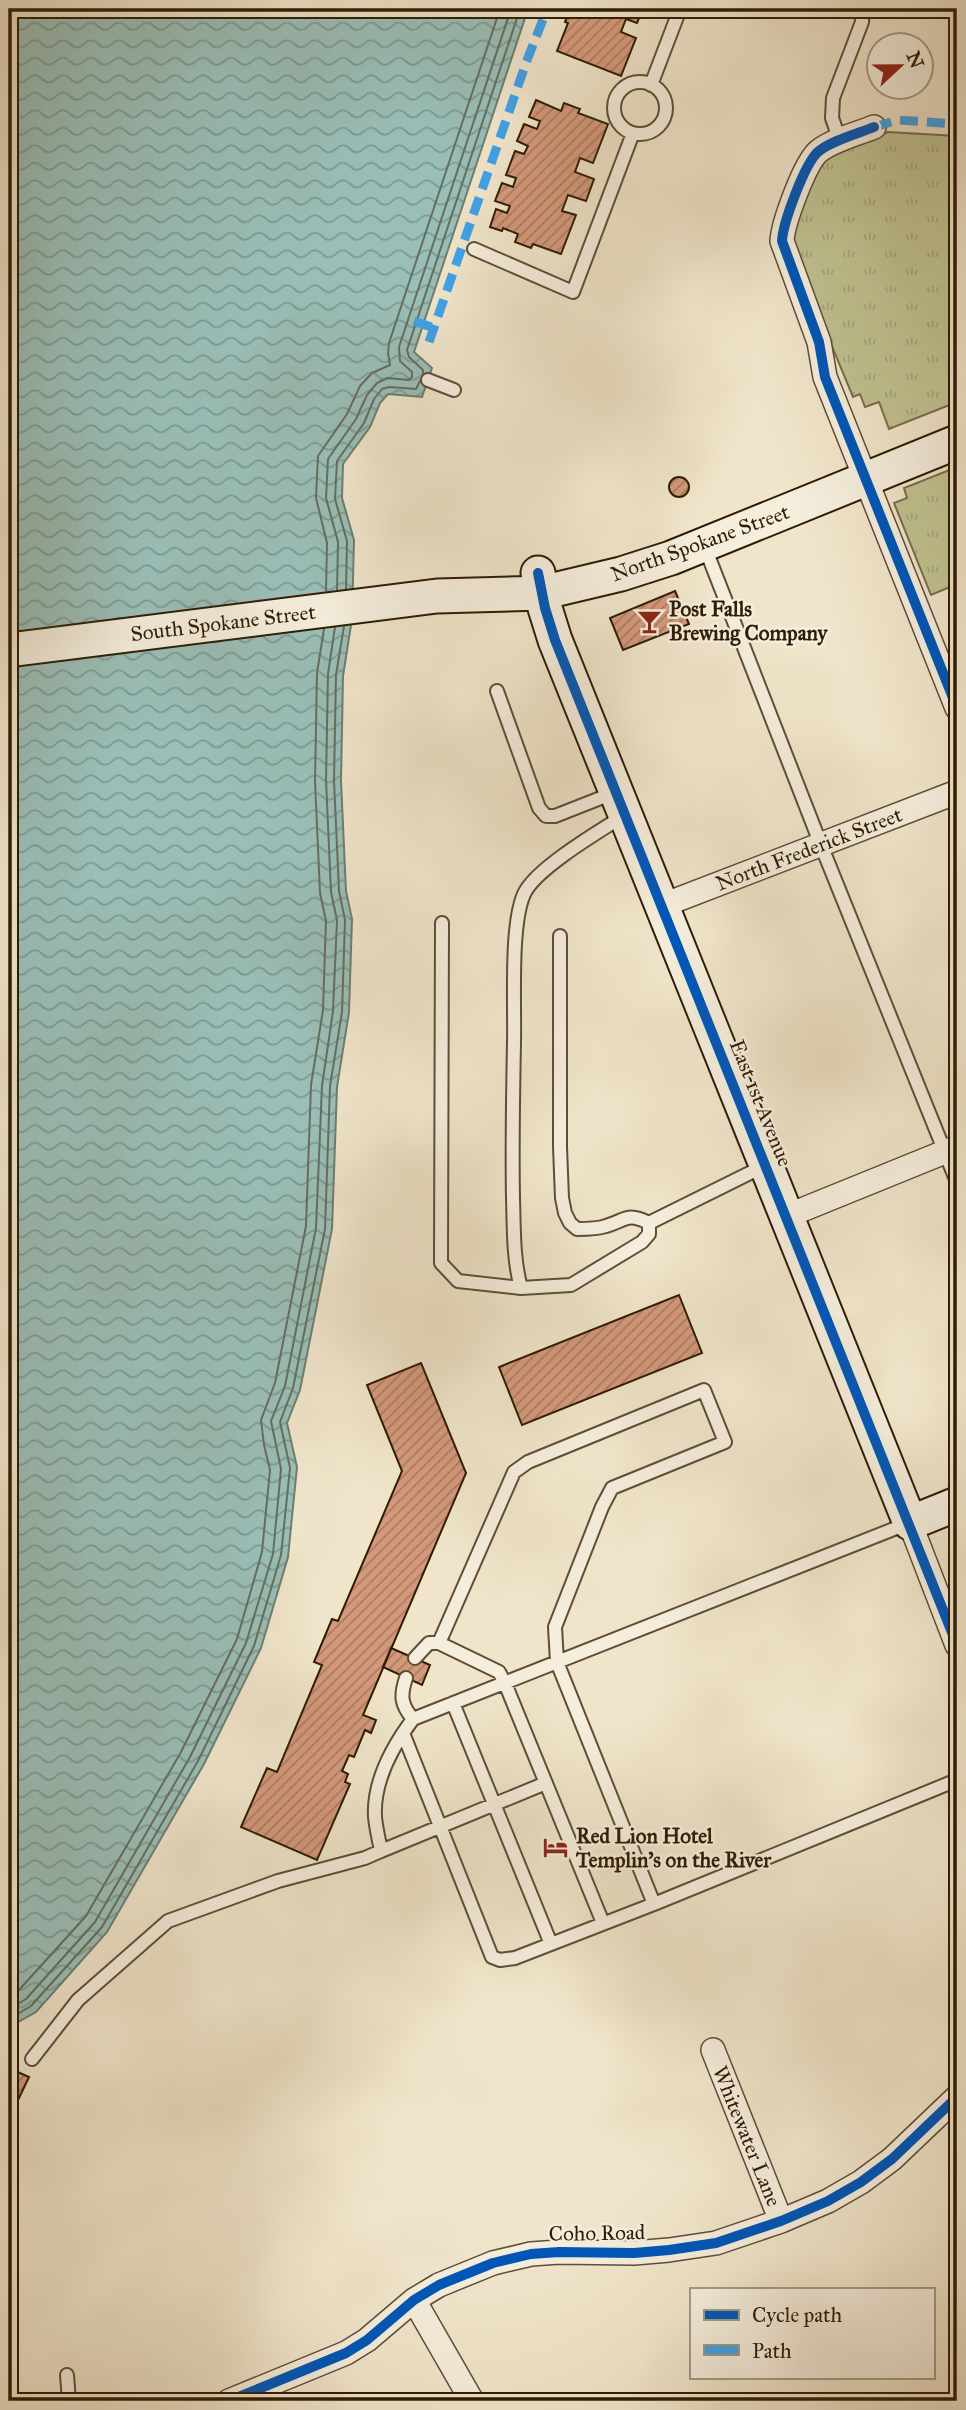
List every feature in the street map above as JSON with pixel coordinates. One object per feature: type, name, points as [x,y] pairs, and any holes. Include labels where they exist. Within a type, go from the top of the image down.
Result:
[{"type":"main road","name":"North Spokane Street","points":[[436,596],[621,574],[704,545],[862,469],[957,419]]},
{"type":"main road","name":"North Spokane Street","points":[[540,583],[862,469],[957,442]]},
{"type":"main road","name":"East 1st Avenue","points":[[540,583],[555,640],[910,1523]]},
{"type":"main road","name":"South Spokane Street","points":[[9,650],[436,596]]},
{"type":"main road","points":[[910,1523],[957,1504]]},
{"type":"street","points":[[874,127],[825,147],[812,158],[784,226],[782,241],[819,342],[825,377],[957,708]]},
{"type":"street","name":"North Frederick Street","points":[[661,906],[957,792]]},
{"type":"street","points":[[786,1216],[951,1150]]},
{"type":"street","name":"East 1st Avenue","points":[[910,1523],[957,1645]]},
{"type":"street","name":"Whitewater Lane","points":[[713,2050],[781,2221]]},
{"type":"street","name":"Coho Road","points":[[234,2400],[346,2353],[368,2340],[414,2300],[468,2272],[531,2255],[559,2252],[634,2253],[716,2243],[781,2221],[828,2201],[861,2182],[892,2159],[957,2097]]},
{"type":"street","points":[[414,2300],[472,2401]]},
{"type":"lane","points":[[651,85],[680,9]]},
{"type":"lane","points":[[840,141],[831,107],[862,22],[862,9]]},
{"type":"lane","points":[[643,82],[658,89],[666,102],[665,118],[655,130],[633,133],[625,130],[616,116],[616,99],[627,86],[643,82]]},
{"type":"lane","points":[[474,249],[573,292],[633,133]]},
{"type":"lane","points":[[428,380],[454,390]]},
{"type":"lane","points":[[704,545],[821,845],[951,1150],[957,1182]]},
{"type":"lane","points":[[497,691],[539,808],[546,816],[621,804]]},
{"type":"lane","points":[[521,1288],[514,1264],[513,1173],[515,977],[519,912],[525,892],[539,877],[621,804]]},
{"type":"lane","points":[[442,923],[441,1262],[457,1280],[521,1288],[571,1285],[642,1242],[649,1234],[649,1223]]},
{"type":"lane","points":[[561,936],[560,1147],[565,1213],[577,1229],[606,1226],[629,1217],[649,1223]]},
{"type":"lane","points":[[649,1223],[766,1165]]},
{"type":"lane","points":[[439,1643],[514,1472],[528,1462],[704,1390],[725,1442],[612,1489],[602,1507],[555,1627],[557,1662],[654,1904]]},
{"type":"lane","points":[[381,1850],[375,1816],[379,1782],[403,1733],[413,1719],[910,1523]]},
{"type":"lane","points":[[415,1658],[429,1643],[439,1643],[499,1672],[603,1923]]},
{"type":"lane","points":[[406,1678],[401,1691],[403,1707],[413,1719]]},
{"type":"lane","points":[[453,1703],[551,1944]]},
{"type":"lane","points":[[403,1733],[492,1957],[500,1960],[515,1958],[654,1904],[957,1780]]},
{"type":"lane","points":[[32,2059],[78,2000],[168,1921],[278,1881],[365,1858],[546,1783]]},
{"type":"lane","points":[[66,2375],[68,2401]]},
{"type":"green space","points":[[888,132],[957,136],[957,402],[889,429],[879,402],[865,407],[860,394],[853,397],[792,250],[791,234],[817,167],[826,157]]},
{"type":"green space","points":[[957,467],[957,584],[931,595],[894,503],[907,498],[904,488]]},
{"type":"water","points":[[9,9],[528,9],[414,352],[432,368],[422,397],[388,394],[380,403],[370,427],[343,464],[342,498],[354,540],[352,619],[343,676],[341,781],[346,891],[352,919],[349,1012],[337,1087],[332,1229],[300,1390],[287,1423],[297,1467],[288,1557],[261,1648],[204,1764],[107,1932],[36,2012],[9,2027]]},
{"type":"building","points":[[570,9],[643,9],[637,23],[626,19],[621,32],[636,38],[621,76],[557,51],[568,23],[565,22]]},
{"type":"building","points":[[536,100],[561,111],[564,103],[580,109],[578,113],[608,124],[593,163],[580,158],[575,172],[594,179],[586,201],[568,195],[562,211],[576,215],[561,254],[533,244],[531,248],[515,242],[518,234],[503,228],[502,231],[490,227],[496,209],[507,213],[510,206],[495,201],[502,183],[513,187],[516,178],[506,175],[515,151],[524,154],[528,146],[517,141],[524,124],[537,129],[540,121],[529,117]]},
{"type":"building","points":[[679,477],[686,480],[689,487],[686,494],[679,497],[672,494],[669,487],[672,480]]},
{"type":"building","name":"Post Falls Brewing Company","points":[[675,591],[689,624],[623,650],[610,618]]},
{"type":"building","points":[[679,1295],[702,1353],[522,1425],[499,1367]]},
{"type":"building","points":[[421,1363],[466,1473],[363,1715],[376,1720],[371,1733],[365,1730],[354,1757],[349,1755],[342,1771],[348,1774],[345,1782],[350,1784],[317,1860],[241,1827],[267,1768],[277,1772],[322,1665],[314,1662],[332,1619],[338,1621],[402,1471],[367,1385]]},
{"type":"building","points":[[391,1648],[430,1665],[422,1685],[383,1667]]},
{"type":"building","points":[[11,2069],[29,2077],[11,2115],[9,2073]]},
{"type":"marked path","points":[[429,342],[547,9]]},
{"type":"marked path","points":[[874,127],[898,120],[957,124]]},
{"type":"marked path","points":[[414,321],[434,328]]},
{"type":"cycle path","points":[[874,127],[831,144],[813,157],[796,193],[782,241],[819,342],[825,377],[957,708]]},
{"type":"cycle path","points":[[538,573],[555,640],[957,1645]]},
{"type":"cycle path","points":[[229,2401],[346,2353],[367,2340],[414,2300],[439,2285],[493,2263],[531,2254],[669,2250],[716,2243],[781,2221],[828,2201],[861,2182],[892,2159],[957,2097]]},
{"type":"place","name":"Post Falls Brewing Company","points":[[649,621]]},
{"type":"place","name":"Red Lion Hotel Templin's on the River","points":[[556,1848]]}]
